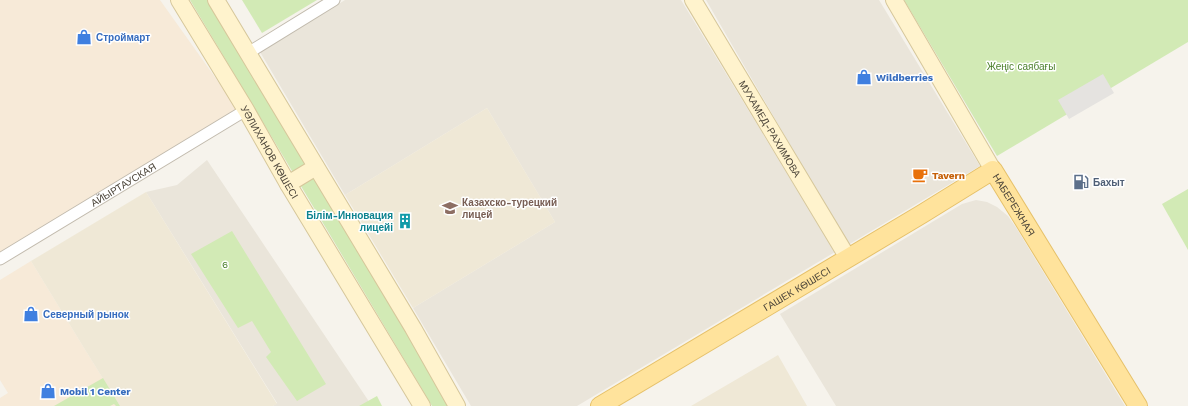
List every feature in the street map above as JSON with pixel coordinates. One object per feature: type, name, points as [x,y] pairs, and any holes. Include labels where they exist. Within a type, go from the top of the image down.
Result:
[{"type":"main road","name":"УӘЛИХАНОВ КӨШЕСІ","points":[[178,0],[246,110],[288,184],[422,406]]},
{"type":"main road","points":[[216,0],[413,328],[457,406]]},
{"type":"main road","name":"МУХАМЕД-РАХИМОВА","points":[[693,0],[848,258]]},
{"type":"main road","name":"НАБЕРЕЖНАЯ","points":[[894,0],[993,170],[1138,406]]},
{"type":"main road","points":[[288,184],[316,167]]},
{"type":"main road","name":"ГАШЕК КӨШЕСІ","points":[[600,406],[993,170]]},
{"type":"street","points":[[248,53],[334,0]]},
{"type":"street","name":"АЙЫРТАУСКАЯ","points":[[0,259],[246,110]]},
{"type":"shaded area","points":[[0,0],[160,0],[239,111],[0,254]]},
{"type":"shaded area","points":[[345,0],[681,0],[835,252],[577,406],[471,406],[413,308],[555,222],[487,108],[345,195],[260,52]]},
{"type":"shaded area","points":[[706,0],[879,0],[980,166],[848,245]]},
{"type":"shaded area","points":[[1103,74],[1114,93],[1069,119],[1058,100]]},
{"type":"shaded area","name":"Казахско-турецкий лицей","points":[[487,108],[555,222],[413,308],[345,195]]},
{"type":"shaded area","points":[[207,160],[372,406],[273,406],[277,403],[146,192],[177,185]]},
{"type":"shaded area","points":[[146,192],[277,404],[273,406],[120,406],[84,348],[31,261]]},
{"type":"shaded area","points":[[976,200],[987,202],[997,207],[1008,216],[1125,406],[836,406],[780,314],[962,204]]},
{"type":"shaded area","name":"Северный рынок","points":[[31,261],[120,406],[0,406],[0,398],[8,393],[0,380],[0,280]]},
{"type":"shaded area","points":[[778,355],[807,406],[691,406]]},
{"type":"green space","points":[[190,0],[209,0],[451,406],[432,406]]},
{"type":"green space","points":[[242,0],[317,0],[262,33]]},
{"type":"green space","name":"Жеңіс саябағы","points":[[904,0],[1188,0],[1188,42],[997,156]]},
{"type":"green space","points":[[1188,189],[1188,250],[1162,204]]},
{"type":"green space","name":"6","points":[[232,231],[326,384],[297,401],[266,357],[271,352],[252,321],[238,328],[191,254]]},
{"type":"green space","points":[[103,378],[120,406],[116,406],[114,404],[110,406],[54,406]]},
{"type":"green space","points":[[377,396],[382,406],[359,406]]},
{"type":"place","name":"Строймарт","points":[[84,37]]},
{"type":"place","name":"Wildberries","points":[[864,77]]},
{"type":"place","name":"Tavern","points":[[920,175]]},
{"type":"place","name":"Бахыт","points":[[1081,182]]},
{"type":"place","name":"Казахско-турецкий лицей","points":[[450,208]]},
{"type":"place","name":"Білім-Инновация лицейі","points":[[405,221]]},
{"type":"place","name":"Северный рынок","points":[[31,314]]},
{"type":"place","name":"Mobil 1 Center","points":[[48,391]]}]
